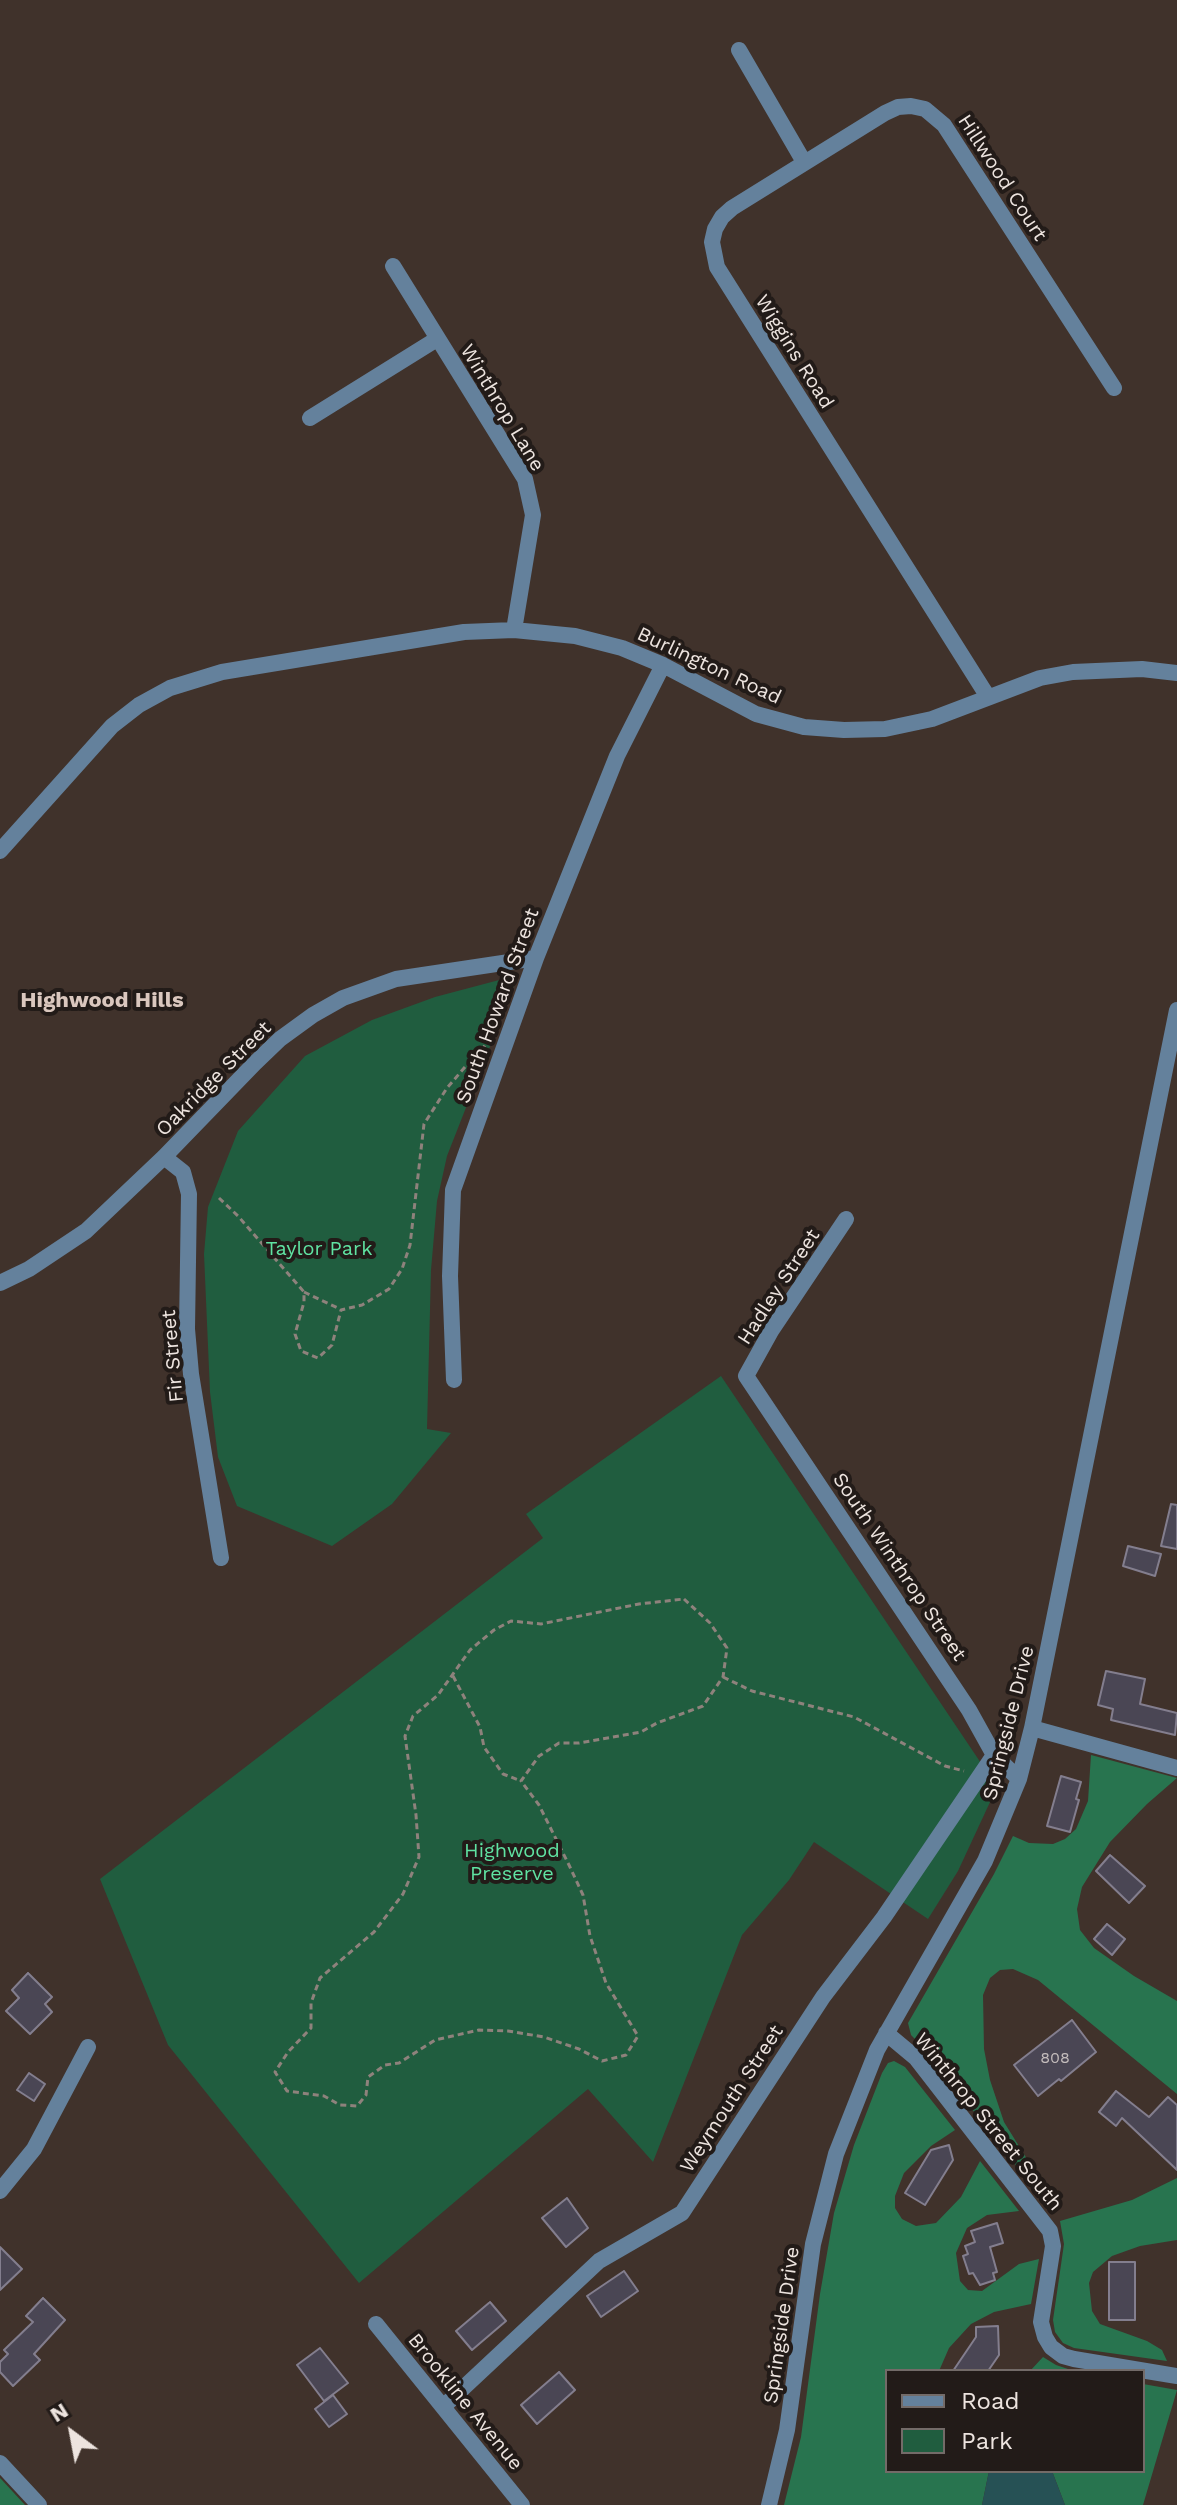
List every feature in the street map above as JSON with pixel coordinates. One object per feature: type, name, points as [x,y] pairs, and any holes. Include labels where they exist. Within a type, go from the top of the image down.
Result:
[{"type":"street","points":[[739,50],[804,162]]},
{"type":"street","name":"Hillwood Court","points":[[804,162],[898,107],[925,109],[936,117],[1114,388]]},
{"type":"street","name":"Wiggins Road","points":[[804,162],[722,217],[715,229],[713,256],[725,281],[988,697]]},
{"type":"street","name":"Winthrop Lane","points":[[393,266],[514,458],[530,495],[533,515],[531,536],[514,630]]},
{"type":"street","points":[[310,418],[437,339]]},
{"type":"street","name":"Burlington Road","points":[[0,851],[112,726],[139,705],[170,688],[222,672],[464,632],[514,630],[575,636],[622,648],[663,665],[756,714],[804,727],[844,730],[885,729],[932,719],[1040,678],[1073,672],[1142,669],[1177,673]]},
{"type":"street","name":"South Howard Street","points":[[454,1380],[450,1276],[453,1190],[536,958],[617,756],[663,665]]},
{"type":"street","name":"Oakridge Street","points":[[0,1283],[29,1269],[86,1231],[280,1039],[313,1015],[343,998],[396,979],[536,958]]},
{"type":"street","name":"Springside Drive","points":[[769,2505],[786,2438],[804,2293],[821,2207],[845,2126],[886,2033],[985,1861],[1019,1779],[1032,1728],[1177,1010]]},
{"type":"street","name":"Fir Street","points":[[164,1157],[183,1172],[189,1194],[187,1329],[221,1558]]},
{"type":"street","name":"Hadley Street","points":[[746,1376],[771,1331],[846,1219]]},
{"type":"street","name":"South Winthrop Street","points":[[746,1376],[969,1710],[994,1755],[1019,1779]]},
{"type":"street","points":[[1032,1728],[1177,1768]]},
{"type":"street","name":"Weymouth Street","points":[[444,2406],[599,2261],[682,2213],[823,1997],[884,1917],[994,1755]]},
{"type":"street","name":"Winthrop Street South","points":[[886,2033],[916,2058],[1050,2231],[1053,2246],[1041,2322],[1051,2347],[1063,2356],[1074,2359],[1135,2369]]},
{"type":"street","points":[[0,2191],[34,2149],[88,2047]]},
{"type":"street","name":"Brookline Avenue","points":[[376,2324],[522,2505]]},
{"type":"street","name":"Winthrop Street South","points":[[1145,2371],[1177,2376]]},
{"type":"street","points":[[0,2463],[39,2505]]},
{"type":"path","points":[[219,1198],[304,1292],[341,1310],[362,1305],[389,1289],[402,1269],[410,1245],[424,1124],[447,1088],[465,1067],[475,1061],[489,1038],[486,1021],[511,961]]},
{"type":"path","points":[[304,1292],[295,1334],[301,1351],[318,1358],[332,1345],[341,1310]]},
{"type":"path","points":[[453,1676],[480,1727],[484,1747],[503,1774],[521,1781],[539,1805],[583,1895],[590,1936],[606,1983],[638,2036],[626,2055],[602,2061],[544,2037],[479,2030],[435,2040],[399,2063],[385,2065],[368,2077],[366,2095],[357,2106],[340,2105],[324,2096],[287,2091],[275,2072],[288,2052],[311,2028],[311,2003],[320,1978],[374,1932],[403,1894],[419,1857],[405,1736],[413,1716],[438,1695],[470,1650],[494,1630],[511,1621],[541,1624],[639,1604],[684,1599],[710,1623],[727,1648],[723,1677],[703,1706],[641,1732],[579,1743],[559,1743],[539,1756],[521,1781]]},
{"type":"path","points":[[723,1677],[752,1691],[854,1717],[945,1766],[981,1775]]},
{"type":"green space","name":"Taylor Park","points":[[518,975],[447,1156],[437,1201],[431,1270],[427,1429],[451,1433],[392,1504],[332,1546],[237,1506],[218,1457],[210,1392],[204,1254],[208,1207],[238,1131],[305,1056],[372,1020],[435,997]]},
{"type":"green space","name":"Highwood Preserve","points":[[721,1376],[997,1787],[958,1871],[928,1919],[814,1842],[789,1880],[742,1935],[653,2162],[588,2089],[359,2283],[168,2045],[100,1879],[543,1538],[526,1514]]},
{"type":"green space","points":[[1091,1755],[1177,1778],[1110,1842],[1082,1887],[1077,1909],[1080,1930],[1094,1948],[1177,2001],[1177,2094],[1038,1980],[1013,1969],[1000,1970],[990,1978],[983,1995],[984,2049],[990,2080],[1004,2122],[1035,2172],[1036,2180],[1031,2185],[911,2035],[908,2023],[1013,1836],[1029,1843],[1053,1844],[1076,1829],[1088,1801]]},
{"type":"green space","points":[[894,2061],[905,2067],[955,2130],[931,2146],[904,2173],[895,2196],[895,2208],[902,2219],[916,2226],[936,2223],[961,2197],[980,2161],[1019,2211],[987,2215],[967,2228],[956,2253],[960,2281],[968,2290],[982,2291],[1019,2264],[1039,2259],[1031,2304],[994,2312],[971,2324],[949,2348],[940,2369],[885,2369],[885,2473],[989,2473],[982,2505],[784,2505],[801,2437],[834,2213],[854,2145],[888,2063]]},
{"type":"green space","points":[[1177,2178],[1177,2240],[1140,2246],[1112,2256],[1093,2272],[1089,2283],[1092,2311],[1100,2324],[1147,2341],[1162,2350],[1167,2361],[1074,2348],[1063,2343],[1055,2332],[1053,2320],[1064,2244],[1060,2221],[1132,2200]]},
{"type":"green space","points":[[1043,2357],[1068,2369],[1032,2369]]},
{"type":"green space","points":[[1145,2384],[1177,2390],[1143,2505],[1065,2505],[1053,2473],[1145,2473]]},
{"type":"green space","points":[[0,2478],[2,2480],[25,2505],[0,2505]]},
{"type":"water","points":[[989,2473],[1053,2473],[1065,2505],[982,2505]]},
{"type":"building","points":[[1171,1504],[1177,1505],[1177,1549],[1161,1546]]},
{"type":"building","points":[[1128,1546],[1161,1554],[1155,1576],[1123,1566]]},
{"type":"building","points":[[1106,1671],[1145,1679],[1140,1704],[1177,1713],[1175,1735],[1111,1720],[1113,1709],[1098,1705]]},
{"type":"building","points":[[1061,1776],[1081,1782],[1070,1832],[1047,1826]]},
{"type":"building","points":[[1110,1855],[1145,1886],[1129,1903],[1096,1871]]},
{"type":"building","points":[[1107,1924],[1125,1939],[1112,1955],[1094,1939]]},
{"type":"building","points":[[28,1973],[52,1997],[45,2004],[52,2012],[30,2034],[6,2011],[19,1998],[12,1990]]},
{"type":"building","points":[[1072,2020],[1096,2052],[1038,2096],[1014,2065]]},
{"type":"building","points":[[29,2073],[45,2084],[34,2101],[17,2090]]},
{"type":"building","points":[[1116,2091],[1149,2117],[1168,2097],[1177,2105],[1177,2170],[1122,2118],[1116,2126],[1099,2112]]},
{"type":"building","points":[[949,2145],[953,2160],[925,2205],[905,2193],[931,2150]]},
{"type":"building","points":[[567,2198],[588,2228],[566,2247],[542,2218]]},
{"type":"building","points":[[997,2223],[1003,2243],[990,2247],[997,2272],[993,2273],[995,2280],[980,2285],[973,2273],[969,2274],[963,2256],[968,2254],[965,2246],[975,2242],[971,2231]]},
{"type":"building","points":[[0,2247],[22,2269],[0,2290]]},
{"type":"building","points":[[1109,2262],[1135,2262],[1135,2320],[1109,2320]]},
{"type":"building","points":[[624,2271],[638,2291],[601,2317],[587,2296]]},
{"type":"building","points":[[43,2298],[65,2320],[34,2354],[40,2360],[13,2386],[0,2372],[0,2362],[8,2354],[4,2350],[33,2322],[26,2316]]},
{"type":"building","points":[[490,2302],[506,2321],[472,2350],[456,2331]]},
{"type":"building","points":[[998,2326],[999,2355],[989,2369],[954,2369],[976,2337],[976,2327]]},
{"type":"building","points":[[320,2348],[348,2383],[324,2401],[297,2365]]},
{"type":"building","points":[[559,2372],[575,2390],[537,2424],[521,2405]]},
{"type":"building","points":[[333,2395],[347,2414],[329,2427],[315,2409]]},
{"type":"district","name":"Highwood Hills","points":[[102,1001]]}]
